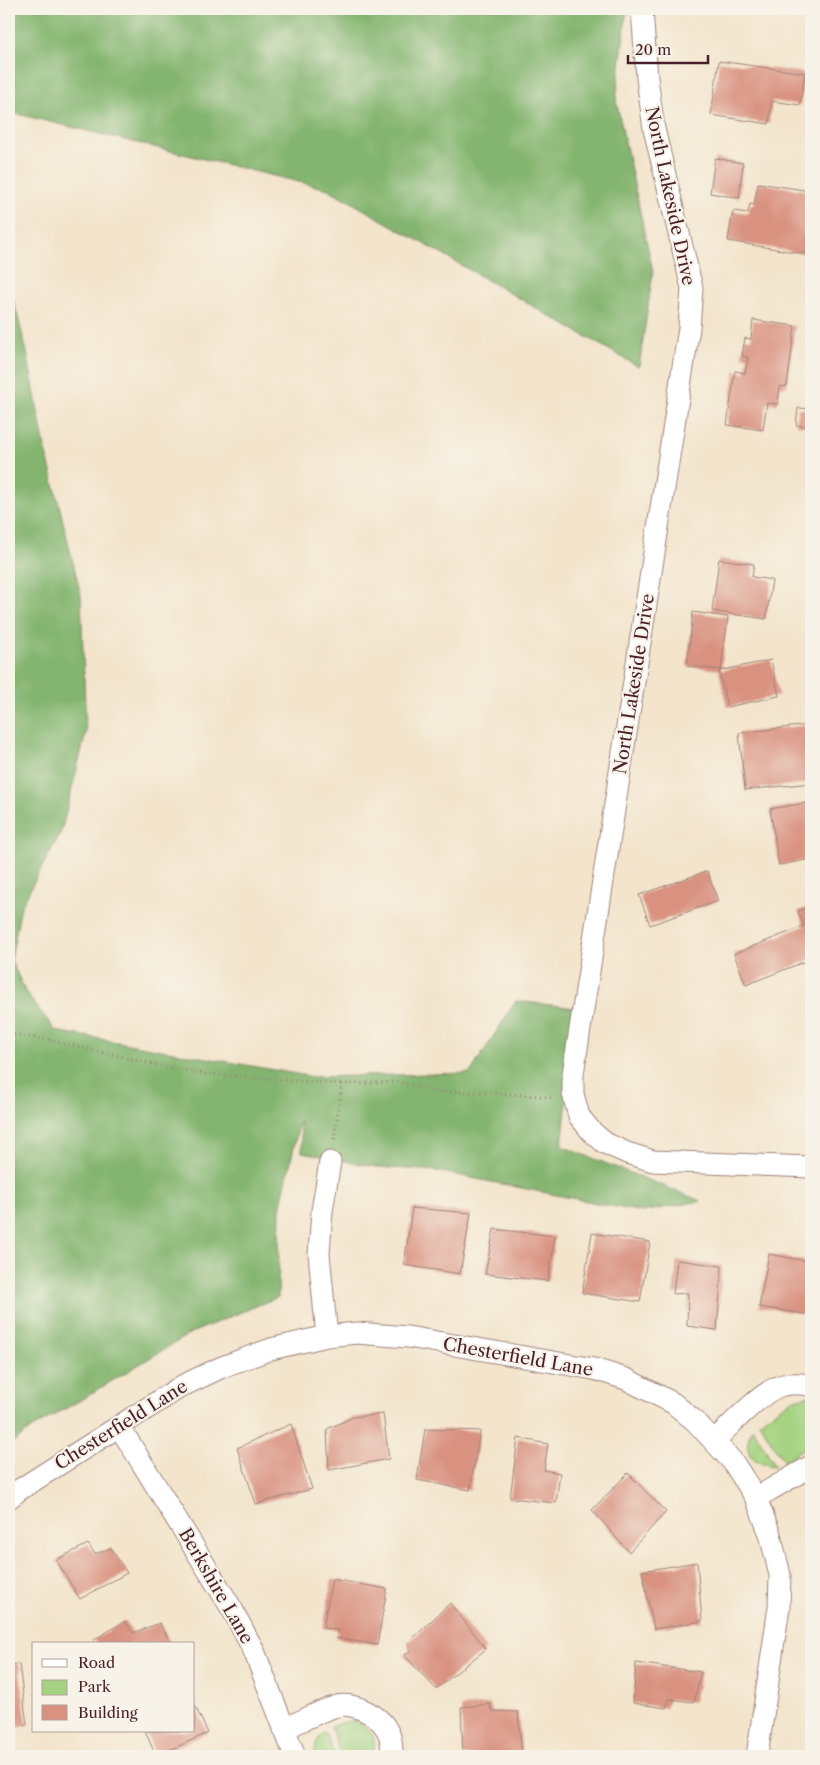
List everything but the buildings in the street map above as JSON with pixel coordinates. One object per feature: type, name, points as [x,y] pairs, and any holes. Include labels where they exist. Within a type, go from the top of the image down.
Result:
[{"type":"street","name":"North Lakeside Drive","points":[[642,9],[646,78],[654,129],[692,288],[689,328],[573,1074],[574,1098],[579,1116],[591,1131],[605,1143],[627,1154],[653,1161],[811,1167]]},
{"type":"street","points":[[327,1336],[319,1254],[322,1211],[330,1162]]},
{"type":"street","name":"Chesterfield Lane","points":[[9,1498],[182,1386],[222,1367],[271,1349],[327,1336],[357,1333],[408,1337],[594,1369],[626,1379],[673,1403],[696,1422],[714,1441],[733,1462],[756,1498],[770,1534],[780,1575],[779,1607],[757,1756]]},
{"type":"street","points":[[714,1441],[765,1395],[781,1386],[806,1384],[811,1386]]},
{"type":"street","name":"Berkshire Lane","points":[[119,1426],[232,1609],[254,1651],[295,1756]]},
{"type":"street","points":[[756,1498],[811,1466]]},
{"type":"street","points":[[284,1729],[335,1706],[354,1707],[369,1712],[387,1730],[392,1744],[392,1756]]},
{"type":"path","points":[[9,1034],[50,1040],[152,1064],[205,1074],[342,1084],[398,1082],[436,1092],[476,1092],[574,1098]]},
{"type":"path","points":[[330,1162],[342,1084]]},
{"type":"green space","points":[[9,9],[627,9],[616,100],[653,272],[639,367],[328,189],[9,112]]},
{"type":"green space","points":[[9,283],[27,352],[44,443],[81,595],[86,733],[61,832],[21,906],[11,960],[26,993],[56,1031],[313,1077],[470,1073],[516,1001],[577,1008],[562,1146],[701,1201],[641,1212],[437,1171],[376,1167],[302,1152],[300,1120],[280,1209],[278,1297],[191,1333],[32,1428],[9,1446]]},
{"type":"green space","points":[[807,1396],[811,1397],[811,1443],[784,1462],[759,1422],[791,1400]]},
{"type":"green space","points":[[753,1428],[775,1466],[760,1463],[750,1455],[748,1443]]},
{"type":"green space","points":[[355,1721],[366,1727],[372,1734],[374,1739],[373,1756],[341,1756],[331,1727],[344,1722]]},
{"type":"green space","points":[[325,1732],[335,1756],[315,1756],[317,1743]]}]
